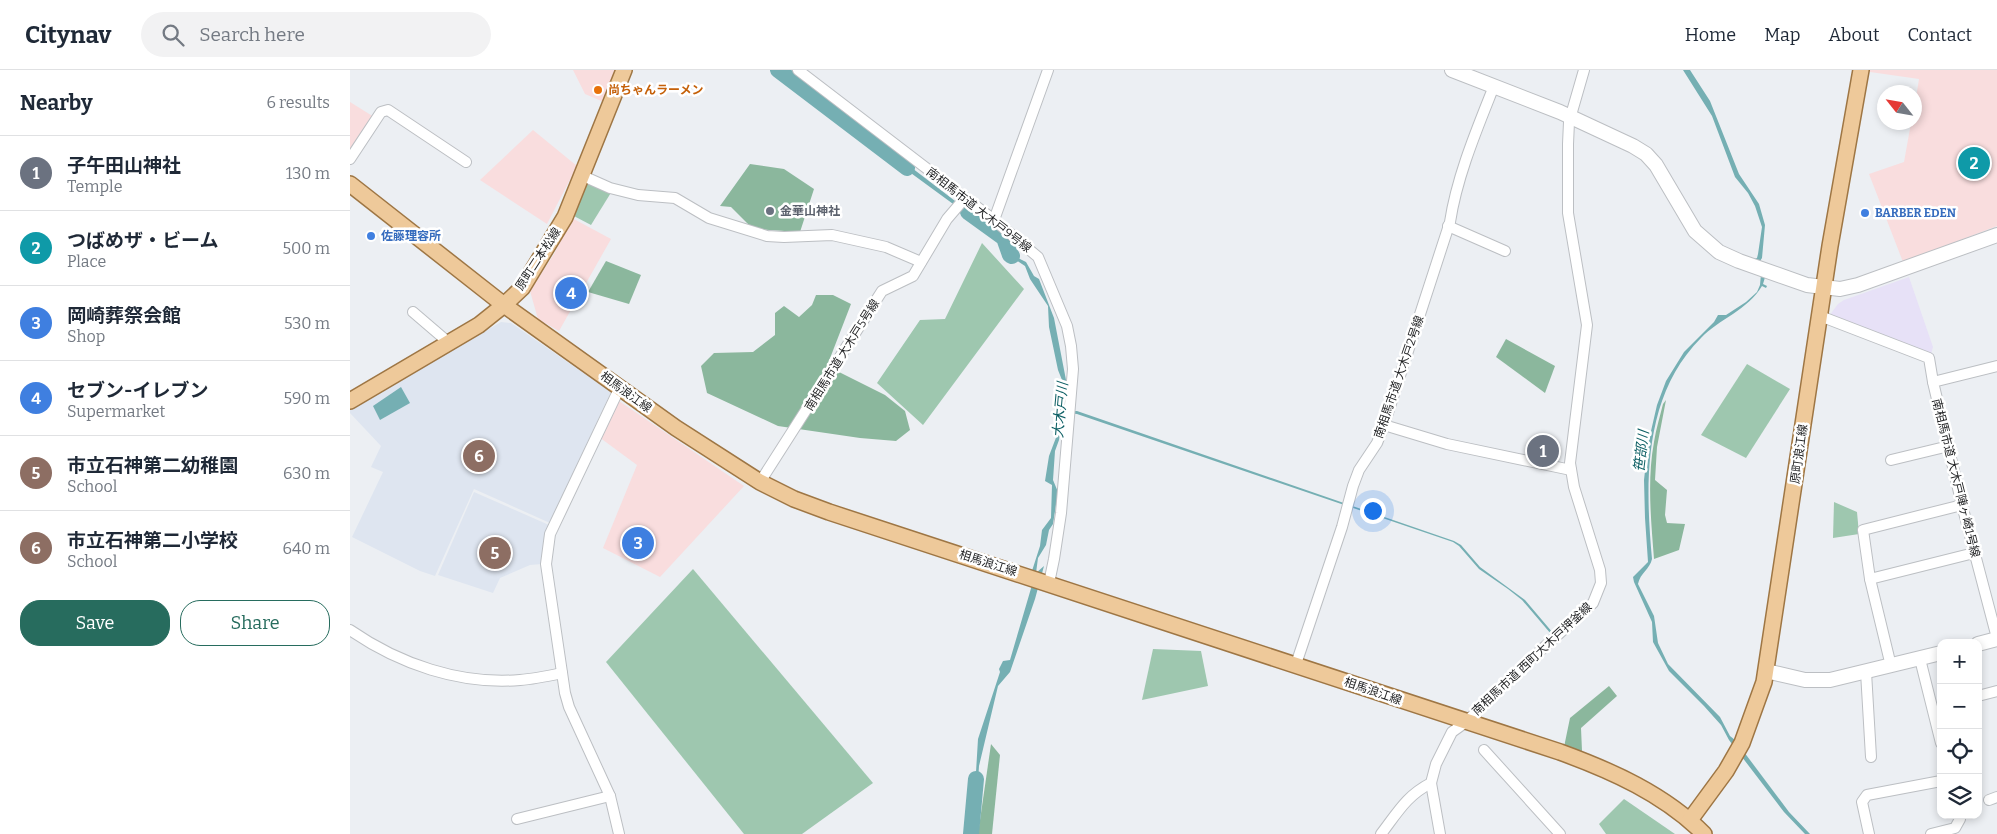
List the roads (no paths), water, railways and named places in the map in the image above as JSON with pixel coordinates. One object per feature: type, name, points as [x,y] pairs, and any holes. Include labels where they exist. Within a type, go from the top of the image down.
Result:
[{"type":"main road","name":"原町二本松線","points":[[350,401],[478,325],[522,288],[565,218],[624,70]]},
{"type":"main road","name":"原町浪江線","points":[[1690,820],[1732,761],[1742,743],[1750,725],[1766,671],[1824,288],[1861,70]]},
{"type":"main road","name":"相馬浪江線","points":[[350,184],[504,305],[676,428],[760,482],[829,512],[1560,752],[1608,771],[1660,800],[1690,820],[1704,834]]},
{"type":"street","name":"南相馬市道 大木戸9号線","points":[[798,70],[994,220],[1038,257],[1060,307],[1071,346],[1072,393],[1061,513],[1054,559],[1046,582]]},
{"type":"street","points":[[994,220],[1048,70]]},
{"type":"street","points":[[1452,70],[1570,117],[1618,138],[1646,154],[1656,166],[1695,231],[1719,252],[1807,285],[1840,289],[1858,285],[1996,238]]},
{"type":"street","name":"南相馬市道 西町大木戸押釜線","points":[[1431,783],[1436,764],[1452,732],[1466,722],[1520,669],[1590,607],[1602,583],[1600,570],[1579,504],[1571,470],[1586,325],[1568,213],[1567,178],[1570,117],[1584,70]]},
{"type":"street","name":"南相馬市道 大木戸2号線","points":[[1296,664],[1342,527],[1353,486],[1359,470],[1377,443],[1384,425],[1448,226],[1452,206],[1494,86]]},
{"type":"street","points":[[350,159],[381,112],[388,110],[466,162]]},
{"type":"street","points":[[583,176],[610,188],[638,195],[674,198],[709,218],[767,236],[784,238],[832,235],[886,247],[921,262]]},
{"type":"street","name":"南相馬市道 大木戸5号線","points":[[760,482],[882,290],[910,279],[947,219],[952,216],[965,198]]},
{"type":"street","points":[[1448,226],[1505,251]]},
{"type":"street","points":[[413,312],[448,342]]},
{"type":"street","points":[[1820,316],[1929,358],[1933,382]]},
{"type":"street","name":"南相馬市道 大木戸陣ヶ崎1号線","points":[[1997,366],[1933,382],[1962,505],[1997,638]]},
{"type":"street","points":[[620,387],[550,534],[546,564],[562,673],[569,707],[610,796],[620,834]]},
{"type":"street","points":[[1384,425],[1447,444],[1571,470]]},
{"type":"street","points":[[1891,460],[1949,446]]},
{"type":"street","points":[[1891,666],[1870,579],[1863,530],[1962,505]]},
{"type":"street","points":[[1870,579],[1974,553]]},
{"type":"street","points":[[350,630],[390,654],[429,669],[456,676],[520,680],[562,673]]},
{"type":"street","points":[[1982,643],[1997,638]]},
{"type":"street","points":[[1766,671],[1814,680],[1830,680],[1937,654]]},
{"type":"street","points":[[1920,659],[1937,729]]},
{"type":"street","points":[[1866,672],[1870,756]]},
{"type":"street","points":[[1982,695],[1997,691]]},
{"type":"street","points":[[1484,750],[1560,834]]},
{"type":"street","points":[[1869,834],[1862,802],[1867,795],[1937,782]]},
{"type":"street","points":[[1381,834],[1408,797],[1416,790],[1431,783],[1440,834]]},
{"type":"street","points":[[517,819],[610,796]]},
{"type":"street","points":[[1931,834],[1955,828],[1960,819]]},
{"type":"water","points":[[773,70],[784,70],[1006,240],[1012,255],[1026,262],[1034,276],[1039,279],[1054,318],[1066,380],[1063,411],[1077,411],[1454,541],[1461,545],[1480,567],[1525,600],[1553,633],[1551,634],[1522,600],[1479,569],[1459,546],[1453,542],[1077,414],[1063,413],[1059,440],[1055,451],[1053,480],[1058,492],[1053,524],[1049,530],[1046,545],[1038,558],[1036,573],[1044,566],[1035,599],[1010,672],[998,686],[979,766],[975,828],[970,834],[966,834],[974,805],[978,739],[1000,672],[999,669],[1003,661],[1010,660],[1032,585],[1031,574],[1040,546],[1042,530],[1051,518],[1052,485],[1045,481],[1049,456],[1057,435],[1059,415],[1054,413],[1062,380],[1058,370],[1049,327],[1048,306],[1030,279],[1025,266],[1010,256],[1005,242],[904,168],[871,138],[836,117],[835,110],[826,108]]},
{"type":"water","points":[[1683,70],[1690,70],[1710,101],[1739,174],[1759,204],[1765,225],[1762,258],[1760,261],[1766,274],[1763,284],[1767,286],[1766,288],[1762,286],[1749,302],[1701,338],[1682,361],[1668,386],[1658,413],[1649,471],[1652,559],[1638,584],[1654,616],[1658,643],[1668,664],[1720,717],[1730,736],[1789,812],[1810,834],[1805,834],[1784,812],[1729,740],[1721,725],[1669,671],[1653,642],[1652,622],[1633,577],[1648,562],[1644,480],[1648,444],[1657,405],[1666,381],[1684,352],[1714,322],[1718,315],[1726,315],[1746,302],[1757,292],[1760,285],[1761,274],[1754,259],[1757,258],[1758,254],[1762,227],[1755,206],[1748,193],[1735,177],[1712,116]]},
{"type":"water","points":[[401,387],[410,403],[380,420],[373,406]]},
{"type":"waterway","name":"大木戸川","points":[[778,70],[907,168]]},
{"type":"waterway","name":"大木戸川","points":[[968,212],[1004,238],[1012,256]]},
{"type":"waterway","name":"大木戸川","points":[[971,834],[976,779]]},
{"type":"place","name":"尚ちゃんラーメン","points":[[598,90]]},
{"type":"place","name":"つばめザ・ビーム","points":[[1974,163]]},
{"type":"place","name":"金華山神社","points":[[770,211]]},
{"type":"place","name":"BARBER EDEN","points":[[1865,213]]},
{"type":"place","name":"佐藤理容所","points":[[371,236]]},
{"type":"place","name":"セブン-イレブン","points":[[571,293]]},
{"type":"place","name":"子午田山神社","points":[[1543,451]]},
{"type":"place","name":"市立石神第二小学校","points":[[479,456]]},
{"type":"place","name":"岡崎葬祭会館","points":[[638,543]]},
{"type":"place","name":"市立石神第二幼稚園","points":[[495,553]]},
{"type":"water label","name":"笹部川","points":[[1641,451]]}]
